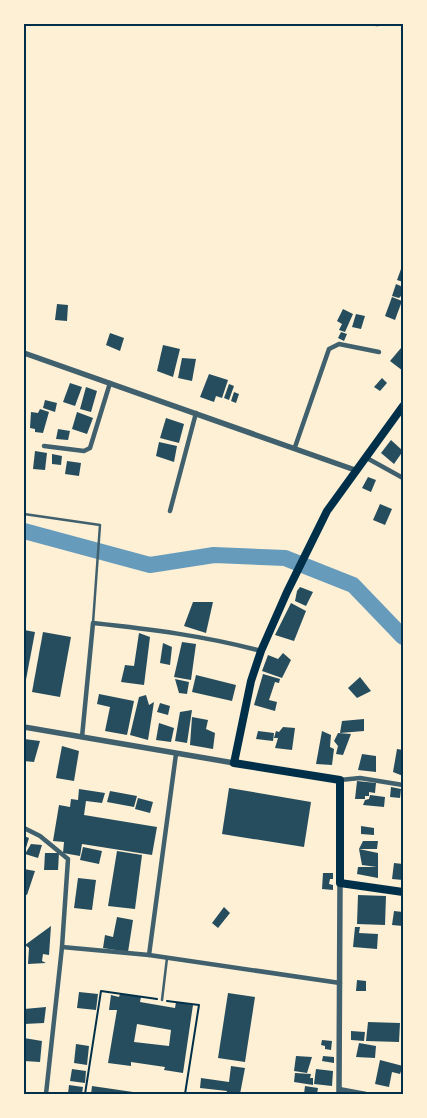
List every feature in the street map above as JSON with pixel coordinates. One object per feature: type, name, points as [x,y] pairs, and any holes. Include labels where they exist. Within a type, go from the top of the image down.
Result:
[{"type":"main road","points":[[403,406],[364,457],[314,534],[261,651],[251,681],[234,763],[340,780],[340,883],[403,892]]},
{"type":"street","points":[[295,447],[329,349],[339,344],[378,352]]},
{"type":"street","points":[[24,353],[295,447],[355,470]]},
{"type":"street","points":[[44,446],[84,451],[90,448],[110,383]]},
{"type":"street","points":[[170,510],[196,413]]},
{"type":"street","points":[[364,457],[403,478]]},
{"type":"street","points":[[82,737],[93,622],[167,632],[235,644],[261,651]]},
{"type":"street","points":[[24,728],[234,763]]},
{"type":"street","points":[[149,955],[176,754]]},
{"type":"street","points":[[340,780],[368,779],[403,785]]},
{"type":"street","points":[[24,828],[40,836],[68,859],[62,947],[46,1094]]},
{"type":"street","points":[[340,883],[339,1092],[366,1094]]},
{"type":"street","points":[[62,947],[149,955],[340,983]]},
{"type":"lane","points":[[24,514],[100,525],[93,622]]},
{"type":"lane","points":[[162,1000],[167,958]]},
{"type":"path","points":[[85,1094],[101,991],[199,1005],[185,1094]]},
{"type":"building","points":[[401,269],[403,270],[403,282],[397,280]]},
{"type":"building","points":[[396,284],[403,287],[403,294],[399,298],[392,296]]},
{"type":"building","points":[[392,297],[402,301],[395,320],[385,316]]},
{"type":"building","points":[[57,304],[68,305],[67,321],[55,320]]},
{"type":"building","points":[[343,309],[353,314],[345,332],[339,330],[342,324],[337,321]]},
{"type":"building","points":[[356,314],[365,316],[361,329],[352,327]]},
{"type":"building","points":[[341,332],[347,334],[344,341],[338,338]]},
{"type":"building","points":[[110,333],[124,338],[120,351],[106,345]]},
{"type":"building","points":[[163,345],[180,349],[173,377],[157,371]]},
{"type":"building","points":[[401,348],[403,350],[403,371],[390,361]]},
{"type":"building","points":[[182,358],[196,359],[192,381],[178,378]]},
{"type":"building","points":[[209,374],[228,380],[222,398],[216,396],[214,402],[200,397]]},
{"type":"building","points":[[382,378],[387,383],[380,391],[374,387]]},
{"type":"building","points":[[70,383],[82,387],[75,406],[63,402]]},
{"type":"building","points":[[229,384],[234,386],[229,400],[224,398]]},
{"type":"building","points":[[86,387],[97,391],[91,412],[80,409]]},
{"type":"building","points":[[234,392],[239,394],[236,403],[231,401]]},
{"type":"building","points":[[45,400],[57,403],[55,412],[43,408]]},
{"type":"building","points":[[40,409],[49,412],[43,433],[35,432],[35,429],[30,428],[31,412],[38,413]]},
{"type":"building","points":[[77,412],[93,418],[87,434],[72,429]]},
{"type":"building","points":[[166,418],[184,424],[179,443],[160,438]]},
{"type":"building","points":[[58,429],[70,431],[68,440],[56,439]]},
{"type":"building","points":[[391,440],[403,451],[394,464],[381,453]]},
{"type":"building","points":[[159,442],[177,446],[174,462],[156,456]]},
{"type":"building","points":[[35,451],[47,453],[45,470],[33,469]]},
{"type":"building","points":[[52,454],[62,456],[61,465],[52,464]]},
{"type":"building","points":[[67,461],[81,463],[79,476],[65,474]]},
{"type":"building","points":[[368,477],[376,480],[371,492],[362,488]]},
{"type":"building","points":[[380,504],[392,509],[385,525],[373,520]]},
{"type":"building","points":[[300,587],[313,592],[306,606],[295,601]]},
{"type":"building","points":[[193,602],[213,602],[206,633],[184,626]]},
{"type":"building","points":[[291,603],[306,611],[294,641],[275,635]]},
{"type":"building","points":[[24,630],[35,632],[25,685],[24,685]]},
{"type":"building","points":[[43,632],[71,637],[60,697],[32,692]]},
{"type":"building","points":[[139,633],[150,637],[144,685],[121,682],[125,665],[134,666]]},
{"type":"building","points":[[182,642],[196,644],[191,680],[174,677]]},
{"type":"building","points":[[163,643],[172,647],[170,665],[160,663]]},
{"type":"building","points":[[283,653],[291,660],[282,678],[262,671],[268,655],[278,659]]},
{"type":"building","points":[[263,674],[280,679],[279,683],[275,682],[269,700],[277,702],[275,711],[254,705]]},
{"type":"building","points":[[196,675],[236,685],[232,701],[192,692]]},
{"type":"building","points":[[360,677],[371,691],[357,698],[348,688]]},
{"type":"building","points":[[175,679],[189,682],[187,694],[179,693]]},
{"type":"building","points":[[99,694],[134,701],[127,735],[105,731],[110,707],[97,704]]},
{"type":"building","points":[[146,695],[149,705],[154,702],[148,740],[130,735],[139,697]]},
{"type":"building","points":[[160,703],[170,706],[168,715],[157,712]]},
{"type":"building","points":[[192,710],[187,743],[175,741],[180,712]]},
{"type":"building","points":[[192,717],[208,720],[206,729],[215,733],[213,749],[190,745]]},
{"type":"building","points":[[364,719],[364,731],[340,733],[342,721]]},
{"type":"building","points":[[159,723],[174,728],[171,742],[156,740]]},
{"type":"building","points":[[283,727],[295,728],[292,750],[275,748],[278,738],[274,738],[276,731],[279,732]]},
{"type":"building","points":[[258,731],[274,733],[273,741],[256,739]]},
{"type":"building","points":[[322,731],[331,735],[330,747],[334,749],[332,765],[316,764]]},
{"type":"building","points":[[338,733],[351,734],[343,755],[336,754],[338,746],[334,741]]},
{"type":"building","points":[[24,739],[40,741],[34,762],[24,761]]},
{"type":"building","points":[[62,746],[79,751],[74,781],[56,778]]},
{"type":"building","points":[[397,749],[403,750],[403,776],[393,772]]},
{"type":"building","points":[[362,754],[376,756],[376,772],[358,770]]},
{"type":"building","points":[[357,781],[376,783],[375,793],[369,792],[369,796],[365,796],[365,799],[355,799]]},
{"type":"building","points":[[391,787],[401,789],[400,798],[390,797]]},
{"type":"building","points":[[229,788],[311,802],[304,847],[222,834]]},
{"type":"building","points":[[79,789],[105,793],[102,803],[86,801],[84,815],[157,827],[152,855],[82,844],[80,856],[63,853],[64,842],[53,841],[59,805],[70,807],[71,799],[78,800]]},
{"type":"building","points":[[110,791],[137,796],[134,807],[107,802]]},
{"type":"building","points":[[370,795],[385,797],[384,807],[363,805]]},
{"type":"building","points":[[138,798],[153,802],[150,813],[135,809]]},
{"type":"building","points":[[361,826],[374,828],[374,835],[361,834]]},
{"type":"building","points":[[24,836],[29,838],[25,851],[24,850]]},
{"type":"building","points":[[363,841],[378,841],[377,849],[359,849]]},
{"type":"building","points":[[31,844],[42,845],[38,858],[25,854]]},
{"type":"building","points":[[83,847],[102,851],[99,864],[80,860]]},
{"type":"building","points":[[359,849],[378,853],[378,878],[357,874],[358,867],[377,867],[362,865]]},
{"type":"building","points":[[117,851],[142,855],[135,909],[108,906]]},
{"type":"building","points":[[45,853],[59,853],[58,870],[44,870]]},
{"type":"building","points":[[394,863],[403,864],[403,880],[392,879]]},
{"type":"building","points":[[24,869],[35,871],[27,895],[24,894]]},
{"type":"building","points":[[323,873],[333,873],[333,879],[330,879],[329,884],[333,885],[333,890],[322,889]]},
{"type":"building","points":[[78,878],[96,880],[92,910],[74,908]]},
{"type":"building","points":[[358,895],[386,896],[385,925],[357,924]]},
{"type":"building","points":[[224,907],[230,913],[218,928],[212,923]]},
{"type":"building","points":[[394,911],[403,912],[403,926],[392,925]]},
{"type":"building","points":[[117,917],[133,920],[128,952],[103,948],[105,935],[113,937]]},
{"type":"building","points":[[51,926],[49,955],[43,954],[42,961],[46,963],[28,964],[29,948],[25,945]]},
{"type":"building","points":[[355,927],[360,927],[359,933],[378,934],[377,949],[353,947]]},
{"type":"building","points":[[357,980],[366,981],[366,991],[356,991]]},
{"type":"building","points":[[79,992],[98,994],[96,1010],[77,1008]]},
{"type":"building","points":[[228,993],[255,997],[245,1062],[218,1058]]},
{"type":"building","points":[[120,994],[141,997],[140,1002],[175,1008],[176,1002],[193,1005],[183,1073],[164,1070],[165,1067],[131,1062],[131,1066],[108,1063],[117,1010],[109,1010],[111,995],[119,997]],"holes":[[[137,1024],[171,1030],[169,1046],[134,1042]]]},
{"type":"building","points":[[46,1007],[44,1023],[24,1024],[24,1009]]},
{"type":"building","points":[[368,1022],[400,1023],[399,1042],[366,1041]]},
{"type":"building","points":[[351,1031],[365,1032],[364,1041],[351,1040]]},
{"type":"building","points":[[24,1038],[42,1041],[40,1062],[24,1061]]},
{"type":"building","points":[[322,1040],[332,1041],[331,1050],[325,1049],[325,1046],[321,1045]]},
{"type":"building","points":[[359,1043],[376,1046],[375,1058],[356,1057]]},
{"type":"building","points":[[76,1044],[89,1046],[87,1065],[74,1063]]},
{"type":"building","points":[[296,1056],[312,1057],[307,1073],[294,1071]]},
{"type":"building","points":[[323,1056],[334,1057],[334,1063],[322,1061]]},
{"type":"building","points":[[380,1060],[403,1066],[400,1074],[392,1072],[389,1087],[375,1084]]},
{"type":"building","points":[[231,1066],[245,1068],[240,1094],[226,1094],[227,1091],[200,1088],[201,1078],[229,1082]]},
{"type":"building","points":[[72,1069],[86,1071],[85,1083],[70,1081]]},
{"type":"building","points":[[316,1069],[333,1071],[332,1086],[314,1084]]},
{"type":"building","points":[[295,1073],[311,1074],[310,1078],[313,1078],[313,1085],[294,1082]]},
{"type":"building","points":[[69,1085],[83,1087],[82,1094],[68,1094]]},
{"type":"building","points":[[92,1086],[133,1092],[133,1094],[91,1094]]},
{"type":"building","points":[[305,1086],[318,1088],[317,1094],[304,1094]]},
{"type":"waterway","points":[[24,531],[150,565],[214,555],[285,558],[353,585],[403,637]]}]
